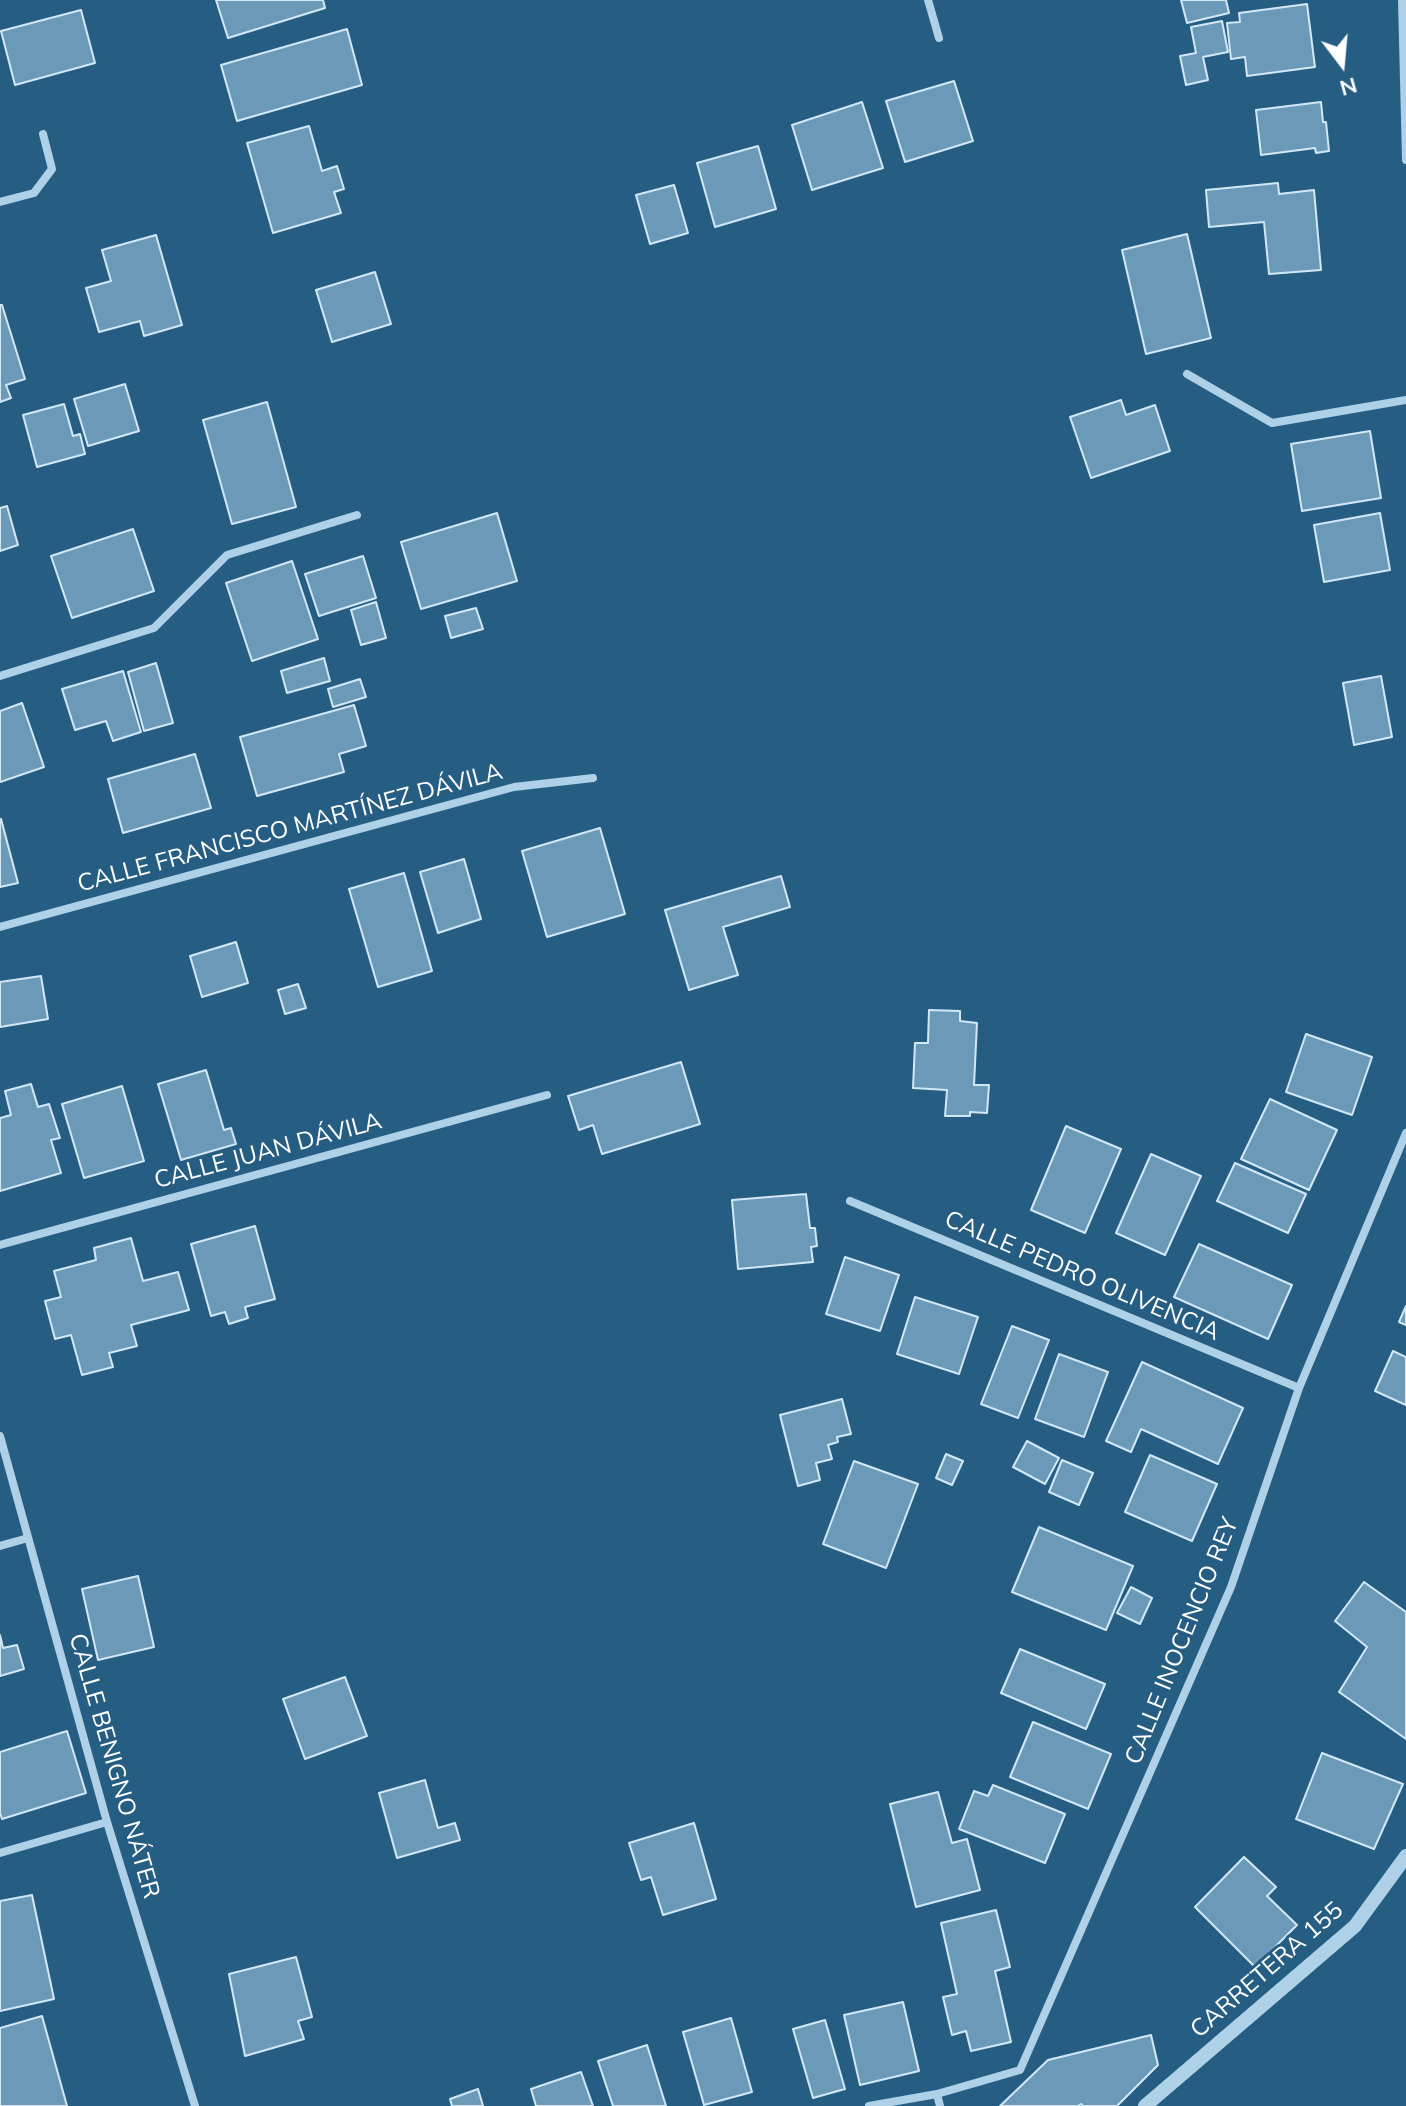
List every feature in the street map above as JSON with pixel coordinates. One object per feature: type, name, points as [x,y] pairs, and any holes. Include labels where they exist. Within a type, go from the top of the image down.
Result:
[{"type":"street","points":[[928,0],[939,38]]},
{"type":"street","points":[[1402,0],[1406,160]]},
{"type":"street","points":[[0,202],[34,193],[52,169],[43,134]]},
{"type":"street","points":[[1187,374],[1272,423],[1406,400]]},
{"type":"street","points":[[0,676],[154,628],[227,555],[357,515]]},
{"type":"street","name":"CALLE FRANCISCO MARTÍNEZ DÁVILA","points":[[0,927],[514,787],[593,778]]},
{"type":"street","name":"CALLE JUAN DÁVILA","points":[[0,1245],[547,1095]]},
{"type":"street","name":"CALLE INOCENCIO REY","points":[[937,2094],[1020,2070],[1231,1587],[1299,1388],[1406,1133]]},
{"type":"street","name":"CALLE PEDRO OLIVENCIA","points":[[850,1201],[1299,1388]]},
{"type":"street","name":"CALLE BENIGNO NÁTER","points":[[0,1436],[107,1822],[195,2106]]},
{"type":"street","points":[[0,1546],[28,1538]]},
{"type":"street","points":[[0,1853],[107,1822]]},
{"type":"street","name":"CARRETERA 155","points":[[1145,2106],[1355,1926],[1406,1856]]},
{"type":"street","points":[[869,2106],[937,2094],[940,2106]]},
{"type":"building","points":[[216,0],[323,0],[325,8],[228,38]]},
{"type":"building","points":[[1181,0],[1226,0],[1229,13],[1187,23]]},
{"type":"building","points":[[1307,4],[1315,67],[1247,76],[1245,57],[1231,59],[1227,23],[1240,22],[1239,13]]},
{"type":"building","points":[[81,10],[95,63],[15,85],[1,31]]},
{"type":"building","points":[[1222,21],[1228,52],[1203,57],[1208,80],[1186,85],[1180,56],[1196,53],[1191,27]]},
{"type":"building","points":[[347,29],[362,85],[237,121],[221,65]]},
{"type":"building","points":[[954,81],[973,141],[905,162],[886,101]]},
{"type":"building","points":[[862,102],[883,168],[812,190],[792,125]]},
{"type":"building","points":[[1321,102],[1329,151],[1316,153],[1315,148],[1261,155],[1256,110]]},
{"type":"building","points":[[309,126],[322,171],[337,166],[344,189],[334,192],[341,213],[273,233],[247,143]]},
{"type":"building","points":[[758,146],[776,209],[715,227],[697,163]]},
{"type":"building","points":[[1278,183],[1279,194],[1314,190],[1321,270],[1269,274],[1264,222],[1209,227],[1206,190]]},
{"type":"building","points":[[674,185],[688,233],[650,244],[636,195]]},
{"type":"building","points":[[1187,234],[1211,338],[1146,354],[1122,250]]},
{"type":"building","points":[[156,235],[182,325],[144,336],[140,321],[99,332],[86,288],[111,281],[102,250]]},
{"type":"building","points":[[375,272],[391,324],[332,342],[316,290]]},
{"type":"building","points":[[0,305],[25,379],[6,385],[11,398],[0,402]]},
{"type":"building","points":[[125,384],[139,431],[88,446],[74,399]]},
{"type":"building","points":[[1121,400],[1126,415],[1155,405],[1170,451],[1091,478],[1070,417]]},
{"type":"building","points":[[267,402],[296,507],[232,524],[203,420]]},
{"type":"building","points":[[64,404],[73,436],[80,434],[85,454],[37,467],[23,415]]},
{"type":"building","points":[[1370,431],[1381,498],[1302,511],[1291,444]]},
{"type":"building","points":[[7,506],[18,545],[0,551],[0,508]]},
{"type":"building","points":[[497,513],[517,581],[421,609],[401,542]]},
{"type":"building","points":[[1380,513],[1390,570],[1324,582],[1314,525]]},
{"type":"building","points":[[133,529],[154,591],[72,618],[51,556]]},
{"type":"building","points":[[363,556],[376,598],[319,616],[305,574]]},
{"type":"building","points":[[292,561],[318,639],[252,661],[226,583]]},
{"type":"building","points":[[376,602],[386,638],[361,645],[351,610]]},
{"type":"building","points":[[476,608],[483,629],[451,638],[445,616]]},
{"type":"building","points":[[324,658],[330,681],[287,693],[281,671]]},
{"type":"building","points":[[156,663],[173,723],[144,731],[128,672]]},
{"type":"building","points":[[123,671],[141,732],[113,741],[106,721],[75,730],[62,689]]},
{"type":"building","points":[[1381,676],[1392,737],[1354,745],[1343,683]]},
{"type":"building","points":[[360,679],[366,697],[333,707],[328,689]]},
{"type":"building","points":[[22,703],[44,767],[0,782],[0,711]]},
{"type":"building","points":[[354,705],[366,746],[339,754],[344,772],[257,796],[240,737]]},
{"type":"building","points":[[195,754],[211,808],[123,833],[108,779]]},
{"type":"building","points":[[0,820],[18,883],[0,887]]},
{"type":"building","points":[[600,828],[625,914],[547,937],[522,851]]},
{"type":"building","points":[[464,859],[481,919],[438,933],[420,872]]},
{"type":"building","points":[[404,873],[432,971],[378,987],[349,889]]},
{"type":"building","points":[[781,876],[790,907],[723,927],[738,975],[689,990],[665,910]]},
{"type":"building","points":[[236,942],[248,983],[202,997],[190,956]]},
{"type":"building","points":[[41,976],[48,1019],[0,1027],[0,982]]},
{"type":"building","points":[[298,984],[306,1008],[285,1014],[278,990]]},
{"type":"building","points":[[929,1010],[960,1011],[960,1021],[977,1023],[974,1085],[989,1085],[987,1113],[945,1116],[947,1090],[913,1088],[915,1043],[928,1043]]},
{"type":"building","points":[[1306,1034],[1372,1057],[1352,1115],[1286,1092]]},
{"type":"building","points":[[681,1062],[700,1124],[602,1154],[593,1125],[579,1130],[568,1096]]},
{"type":"building","points":[[206,1070],[224,1130],[231,1128],[236,1144],[181,1160],[158,1084]]},
{"type":"building","points":[[31,1084],[38,1107],[49,1104],[60,1138],[51,1140],[61,1173],[0,1191],[0,1118],[11,1115],[5,1091]]},
{"type":"building","points":[[122,1086],[144,1161],[84,1178],[62,1104]]},
{"type":"building","points":[[1270,1099],[1337,1130],[1309,1190],[1241,1159]]},
{"type":"building","points":[[1066,1126],[1121,1149],[1085,1233],[1031,1210]]},
{"type":"building","points":[[1151,1154],[1201,1176],[1165,1255],[1116,1233]]},
{"type":"building","points":[[1235,1163],[1306,1194],[1288,1233],[1217,1201]]},
{"type":"building","points":[[806,1194],[810,1228],[815,1228],[817,1246],[811,1247],[813,1262],[738,1269],[732,1200]]},
{"type":"building","points":[[255,1226],[275,1299],[245,1307],[248,1318],[229,1324],[225,1312],[211,1316],[191,1244]]},
{"type":"building","points":[[131,1238],[143,1281],[178,1272],[189,1310],[131,1325],[137,1346],[109,1353],[113,1367],[82,1375],[71,1335],[55,1339],[45,1301],[61,1297],[54,1271],[96,1260],[94,1248]]},
{"type":"building","points":[[1199,1244],[1292,1285],[1268,1339],[1174,1297]]},
{"type":"building","points":[[845,1257],[899,1275],[880,1331],[826,1314]]},
{"type":"building","points":[[915,1297],[978,1317],[959,1374],[897,1354]]},
{"type":"building","points":[[1406,1306],[1406,1325],[1399,1322]]},
{"type":"building","points":[[1012,1326],[1049,1340],[1018,1418],[981,1404]]},
{"type":"building","points":[[1393,1351],[1406,1357],[1406,1405],[1375,1391]]},
{"type":"building","points":[[1059,1354],[1108,1372],[1084,1437],[1035,1419]]},
{"type":"building","points":[[1142,1362],[1243,1408],[1218,1464],[1141,1429],[1131,1452],[1106,1441]]},
{"type":"building","points":[[842,1399],[851,1434],[837,1437],[838,1442],[828,1445],[832,1459],[816,1463],[820,1480],[798,1486],[780,1415]]},
{"type":"building","points":[[1027,1441],[1059,1458],[1045,1484],[1013,1467]]},
{"type":"building","points":[[946,1454],[963,1461],[952,1485],[936,1478]]},
{"type":"building","points":[[1150,1455],[1217,1484],[1192,1541],[1125,1512]]},
{"type":"building","points":[[1062,1460],[1093,1473],[1079,1505],[1049,1492]]},
{"type":"building","points":[[854,1461],[918,1484],[886,1568],[823,1544]]},
{"type":"building","points":[[1039,1527],[1133,1566],[1106,1630],[1012,1592]]},
{"type":"building","points":[[138,1576],[154,1647],[98,1660],[82,1589]]},
{"type":"building","points":[[1364,1582],[1406,1612],[1406,1739],[1339,1692],[1367,1647],[1335,1621]]},
{"type":"building","points":[[1131,1587],[1152,1598],[1140,1624],[1117,1613]]},
{"type":"building","points":[[0,1635],[3,1648],[17,1645],[24,1669],[0,1676]]},
{"type":"building","points":[[1020,1649],[1105,1684],[1086,1729],[1001,1693]]},
{"type":"building","points":[[345,1677],[367,1736],[305,1759],[283,1699]]},
{"type":"building","points":[[1033,1722],[1111,1754],[1088,1809],[1010,1777]]},
{"type":"building","points":[[67,1731],[86,1793],[2,1819],[0,1752]]},
{"type":"building","points":[[1322,1753],[1403,1784],[1374,1849],[1296,1819]]},
{"type":"building","points":[[425,1780],[438,1828],[455,1823],[460,1840],[397,1858],[379,1793]]},
{"type":"building","points":[[993,1785],[1065,1814],[1045,1863],[959,1829],[974,1791],[988,1796]]},
{"type":"building","points":[[938,1792],[952,1843],[967,1839],[980,1890],[916,1907],[890,1804]]},
{"type":"building","points":[[694,1823],[716,1899],[663,1915],[651,1877],[641,1880],[629,1843]]},
{"type":"building","points":[[1244,1857],[1276,1887],[1267,1896],[1297,1925],[1255,1967],[1195,1907]]},
{"type":"building","points":[[32,1895],[54,1999],[0,2011],[0,1901]]},
{"type":"building","points":[[996,1910],[1010,1967],[995,1971],[1011,2042],[971,2051],[966,2031],[952,2035],[943,1997],[957,1994],[941,1923]]},
{"type":"building","points":[[296,1957],[312,2017],[298,2021],[304,2039],[245,2056],[229,1974]]},
{"type":"building","points":[[903,2002],[919,2071],[860,2085],[844,2015]]},
{"type":"building","points":[[42,2016],[67,2106],[0,2106],[0,2028]]},
{"type":"building","points":[[731,2018],[752,2092],[704,2105],[683,2032]]},
{"type":"building","points":[[825,2020],[845,2089],[813,2098],[793,2029]]},
{"type":"building","points":[[1151,2035],[1158,2065],[1117,2106],[1000,2106],[1048,2060]]},
{"type":"building","points":[[647,2045],[666,2106],[613,2106],[598,2061]]},
{"type":"building","points":[[581,2072],[593,2106],[536,2106],[531,2089]]},
{"type":"building","points":[[478,2089],[483,2106],[452,2106],[450,2099]]}]
